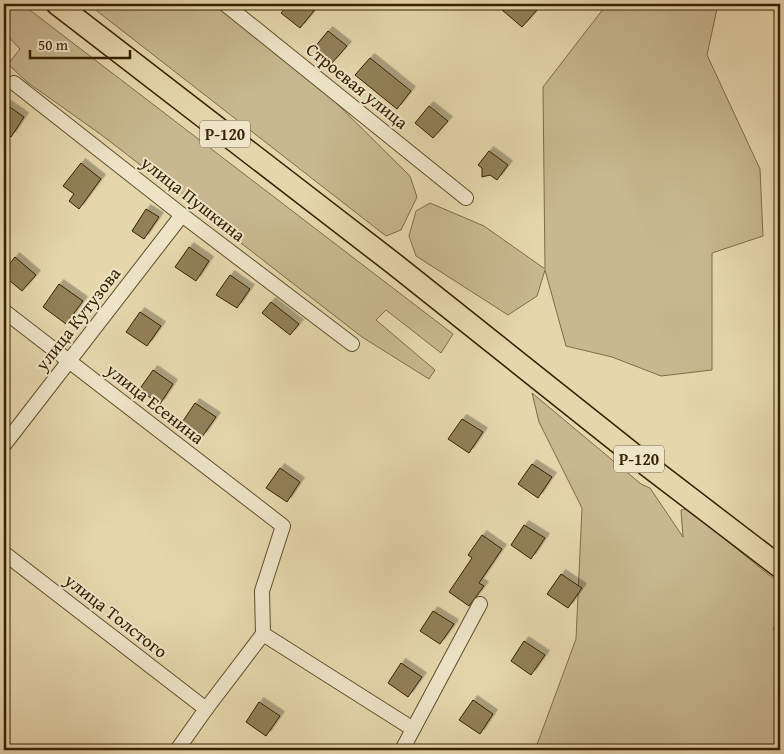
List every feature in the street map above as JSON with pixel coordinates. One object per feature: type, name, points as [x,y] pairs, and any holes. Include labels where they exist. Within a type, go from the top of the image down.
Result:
[{"type":"main road","name":"Р-120","points":[[57,4],[393,262],[648,466],[780,567]]},
{"type":"street","name":"Строевая улица","points":[[225,4],[466,198]]},
{"type":"street","name":"улица Пушкина","points":[[14,83],[182,215],[352,344]]},
{"type":"street","name":"улица Кутузова","points":[[4,445],[182,215]]},
{"type":"street","name":"улица Есенина","points":[[4,311],[283,526],[262,591],[263,634]]},
{"type":"street","name":"улица Толстого","points":[[4,553],[206,709]]},
{"type":"street","points":[[402,750],[480,604]]},
{"type":"street","points":[[177,750],[263,634],[413,729]]},
{"type":"shaded area","points":[[4,4],[22,4],[453,334],[441,353],[386,310],[376,320],[435,370],[429,379],[362,337],[103,136],[27,82],[8,64],[20,49],[4,32]]},
{"type":"shaded area","points":[[88,4],[219,4],[311,78],[410,176],[417,197],[401,230],[386,236]]},
{"type":"shaded area","points":[[607,4],[718,4],[707,55],[760,169],[763,236],[712,253],[712,370],[661,376],[612,357],[566,346],[545,270],[537,296],[508,315],[416,256],[409,236],[416,211],[430,203],[484,226],[545,269],[543,87]]},
{"type":"shaded area","points":[[532,393],[641,484],[650,488],[683,537],[681,510],[688,509],[780,584],[780,616],[773,630],[780,636],[780,750],[535,750],[576,639],[582,508],[539,422]]},
{"type":"building","points":[[289,4],[305,4],[314,11],[300,28],[281,13]]},
{"type":"building","points":[[507,4],[529,4],[537,10],[522,27],[502,10]]},
{"type":"building","points":[[328,31],[347,46],[332,63],[314,48]]},
{"type":"building","points":[[370,58],[411,91],[397,109],[355,75]]},
{"type":"building","points":[[4,103],[24,117],[11,137],[4,132]]},
{"type":"building","points":[[429,106],[448,121],[433,138],[415,123]]},
{"type":"building","points":[[489,151],[508,165],[497,180],[490,175],[482,177],[482,168],[478,165]]},
{"type":"building","points":[[81,163],[101,179],[79,209],[69,201],[74,194],[63,186]]},
{"type":"building","points":[[146,209],[159,217],[144,239],[132,231]]},
{"type":"building","points":[[189,247],[209,261],[196,281],[175,267]]},
{"type":"building","points":[[15,257],[36,275],[22,291],[4,276],[4,271]]},
{"type":"building","points":[[230,275],[250,289],[237,308],[216,295]]},
{"type":"building","points":[[59,284],[83,301],[66,324],[43,307]]},
{"type":"building","points":[[271,302],[299,324],[290,335],[262,313]]},
{"type":"building","points":[[140,312],[161,326],[147,346],[126,332]]},
{"type":"building","points":[[153,370],[173,384],[160,404],[139,390]]},
{"type":"building","points":[[195,403],[216,417],[202,437],[181,424]]},
{"type":"building","points":[[462,419],[483,432],[469,453],[448,439]]},
{"type":"building","points":[[532,464],[552,477],[538,498],[518,484]]},
{"type":"building","points":[[280,468],[300,482],[287,502],[266,488]]},
{"type":"building","points":[[524,525],[545,538],[531,559],[511,545]]},
{"type":"building","points":[[482,535],[502,549],[479,583],[484,586],[469,606],[449,592],[472,558],[468,555]]},
{"type":"building","points":[[561,574],[582,588],[568,608],[547,594]]},
{"type":"building","points":[[433,611],[454,624],[440,644],[420,631]]},
{"type":"building","points":[[524,641],[545,655],[531,675],[511,661]]},
{"type":"building","points":[[401,663],[422,677],[408,697],[388,683]]},
{"type":"building","points":[[473,700],[493,714],[480,734],[459,720]]},
{"type":"building","points":[[259,702],[280,716],[266,736],[246,722]]},
{"type":"waterway","points":[[778,648],[780,644]]}]
